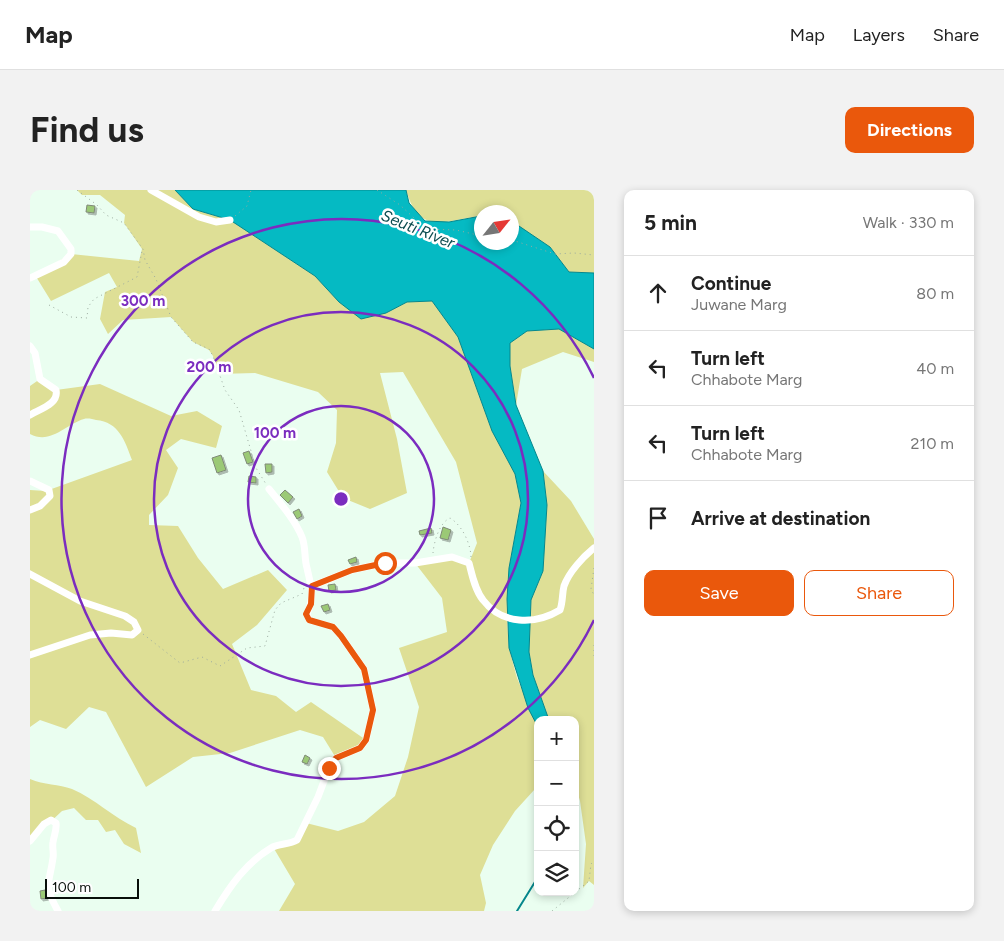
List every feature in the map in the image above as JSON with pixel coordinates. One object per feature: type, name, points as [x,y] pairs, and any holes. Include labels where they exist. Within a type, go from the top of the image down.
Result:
[{"type":"street","points":[[150,190],[199,217],[216,222],[230,220]]},
{"type":"street","points":[[30,228],[42,227],[58,231],[71,254],[64,262],[30,278]]},
{"type":"street","points":[[30,346],[35,353],[40,379],[56,390],[57,396],[55,401],[30,415]]},
{"type":"street","points":[[30,481],[46,486],[50,490],[50,496],[40,506],[30,510]]},
{"type":"street","points":[[215,911],[229,886],[259,857],[273,847],[297,840],[318,797],[329,768],[336,758],[360,748],[366,740],[373,710],[364,669],[333,627],[309,620],[306,614],[311,604],[302,538],[287,512],[269,489]]},
{"type":"street","points":[[309,585],[352,570],[385,563],[415,563],[452,557],[469,563],[483,600],[497,612],[507,618],[522,621],[546,618],[560,610],[564,599],[564,587],[577,566],[594,548]]},
{"type":"street","points":[[30,574],[80,602],[125,616],[134,622],[138,630],[132,635],[111,633],[90,635],[30,655]]},
{"type":"street","points":[[30,841],[44,824],[51,820],[56,823],[57,828],[52,845],[53,861],[47,883],[48,892],[58,911]]},
{"type":"path","points":[[77,190],[97,204],[106,215],[124,223],[142,249],[145,260],[156,280],[172,318],[193,342],[209,350],[213,356],[225,390],[239,410],[245,425],[256,468],[269,489]]},
{"type":"path","points":[[230,220],[247,206],[251,190]]},
{"type":"path","points":[[378,190],[400,204],[426,229],[456,230],[474,234]]},
{"type":"path","points":[[519,242],[555,254],[574,252],[594,256]]},
{"type":"path","points":[[49,306],[71,318],[87,318],[88,307],[94,299],[137,277],[142,249]]},
{"type":"path","points":[[433,559],[434,543],[441,526],[450,518],[462,530],[470,546],[472,557],[469,563]]},
{"type":"path","points":[[594,568],[591,589],[594,595]]},
{"type":"path","points":[[138,630],[180,663],[202,657],[220,666],[247,648],[265,646],[275,610],[281,603],[302,594],[309,585]]},
{"type":"path","points":[[594,645],[594,656]]},
{"type":"path","points":[[552,911],[589,881],[590,864],[594,861]]},
{"type":"green space","points":[[77,190],[175,190],[193,209],[230,220],[315,276],[339,302],[386,313],[407,302],[432,301],[458,337],[492,431],[515,474],[521,503],[509,568],[507,618],[509,648],[517,678],[534,718],[534,790],[515,811],[493,845],[480,875],[486,903],[484,911],[279,911],[295,884],[273,847],[292,843],[306,823],[338,831],[364,822],[395,796],[408,757],[419,707],[399,648],[447,632],[442,598],[415,563],[452,557],[469,563],[477,543],[456,462],[403,372],[380,373],[397,439],[407,493],[370,509],[343,498],[327,472],[336,443],[337,410],[318,392],[255,373],[218,374],[213,356],[209,350],[193,342],[171,317],[123,320],[108,334],[100,319],[105,292],[117,287],[109,273],[51,301],[35,275],[71,254],[139,261],[142,249],[124,223],[125,215],[100,195],[82,195]]},
{"type":"green space","points":[[406,190],[594,190],[594,273],[569,272],[550,247],[519,227],[519,205],[474,205],[474,217],[435,222],[426,220],[412,205]]},
{"type":"green space","points":[[559,329],[594,349],[594,362],[563,352],[522,369],[516,405],[510,366],[510,343],[527,331]]},
{"type":"green space","points":[[40,379],[56,390],[100,384],[171,416],[197,411],[222,426],[216,448],[181,439],[166,450],[178,468],[168,495],[149,515],[149,525],[178,526],[198,558],[223,589],[268,570],[287,590],[257,625],[232,644],[251,690],[276,696],[296,712],[311,702],[366,740],[360,748],[336,758],[323,737],[300,730],[230,753],[193,757],[146,787],[106,712],[89,707],[66,729],[40,720],[30,727],[30,490],[46,491],[132,460],[120,434],[110,424],[104,422],[85,419],[45,437],[30,434],[30,386]]},
{"type":"green space","points":[[543,471],[571,501],[594,539],[594,885],[589,881],[583,888],[586,844],[579,798],[579,716],[548,716],[533,675],[529,652],[531,600],[543,571],[547,505]]},
{"type":"green space","points":[[30,779],[72,789],[136,828],[141,853],[124,844],[115,830],[106,832],[98,820],[86,820],[74,808],[62,811],[30,841]]},
{"type":"water","name":"Seuti River","points":[[175,190],[406,190],[409,203],[425,221],[449,222],[474,217],[474,250],[519,250],[519,226],[550,247],[569,272],[594,273],[594,349],[559,329],[527,331],[510,343],[510,366],[516,405],[543,471],[547,505],[543,571],[531,600],[529,652],[533,675],[548,716],[534,716],[534,719],[528,708],[509,648],[507,599],[509,568],[521,503],[515,474],[492,431],[458,337],[432,301],[407,302],[386,313],[361,319],[339,302],[315,276],[230,220],[193,209]]},
{"type":"building","points":[[87,205],[95,206],[94,213],[86,212]]},
{"type":"building","points":[[249,451],[253,462],[247,464],[243,453]]},
{"type":"building","points":[[221,455],[226,470],[217,473],[212,458]]},
{"type":"building","points":[[265,464],[272,464],[272,472],[266,473]]},
{"type":"building","points":[[249,476],[256,477],[256,483],[248,482]]},
{"type":"building","points":[[285,490],[293,497],[288,503],[280,495]]},
{"type":"building","points":[[299,509],[302,516],[297,519],[293,512]]},
{"type":"building","points":[[443,527],[451,530],[448,540],[440,538]]},
{"type":"building","points":[[431,528],[432,533],[420,535],[419,531]]},
{"type":"building","points":[[356,557],[357,562],[350,564],[348,560]]},
{"type":"building","points":[[335,584],[336,590],[329,591],[328,585]]},
{"type":"building","points":[[328,604],[330,610],[324,612],[321,606]]},
{"type":"building","points":[[305,755],[310,758],[307,764],[302,762]]},
{"type":"building","points":[[45,890],[47,898],[41,899],[40,891]]},
{"type":"waterway","points":[[517,911],[534,883]]},
{"type":"route","points":[[329,768],[336,758],[360,748],[366,740],[373,710],[364,669],[341,636],[333,627],[316,624],[309,620],[306,614],[311,604],[312,586],[352,570],[385,563]]}]
